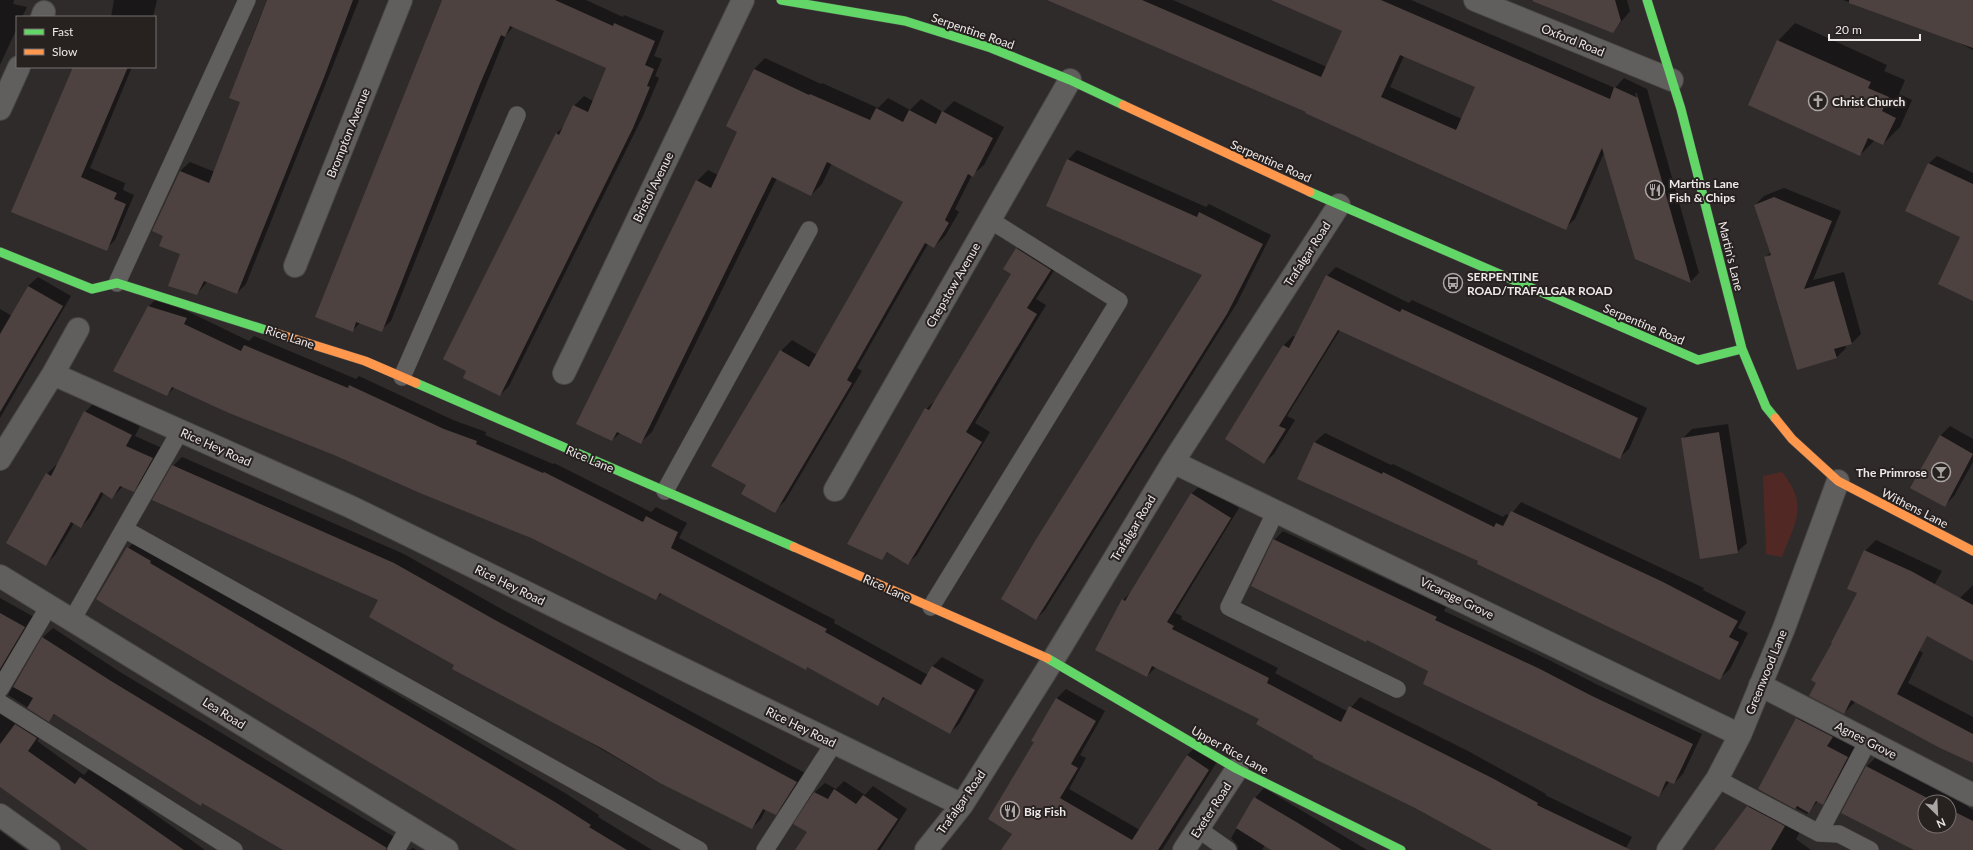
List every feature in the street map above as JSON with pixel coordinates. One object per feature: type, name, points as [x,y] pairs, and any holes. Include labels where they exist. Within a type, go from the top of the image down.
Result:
[{"type":"street","name":"Brompton Avenue","points":[[294,266],[402,0]]},
{"type":"street","name":"Bristol Avenue","points":[[564,373],[743,0]]},
{"type":"street","name":"Serpentine Road","points":[[782,0],[905,21],[991,48],[1070,80],[1339,205],[1698,360],[1742,349]]},
{"type":"street","name":"Oxford Road","points":[[1475,0],[1672,80]]},
{"type":"street","name":"Martin's Lane","points":[[1647,0],[1672,80],[1742,349],[1766,407],[1792,439]]},
{"type":"street","points":[[0,109],[19,68]]},
{"type":"street","name":"Chepstow Avenue","points":[[835,490],[1070,80]]},
{"type":"street","name":"Trafalgar Road","points":[[926,850],[962,805],[1053,660],[1173,462],[1339,205]]},
{"type":"street","points":[[0,252],[92,289],[117,283]]},
{"type":"street","name":"Rice Lane","points":[[117,283],[365,361],[1053,660]]},
{"type":"street","points":[[0,459],[54,374],[78,329]]},
{"type":"street","name":"Rice Hey Road","points":[[54,374],[350,507],[962,805]]},
{"type":"street","name":"Withens Lane","points":[[1792,439],[1838,481],[1973,551]]},
{"type":"street","name":"Vicarage Grove","points":[[1173,462],[1740,735]]},
{"type":"street","name":"Greenwood Lane","points":[[1668,850],[1717,779],[1740,735],[1784,628],[1838,481]]},
{"type":"street","name":"Lea Road","points":[[0,576],[447,850]]},
{"type":"street","name":"Upper Rice Lane","points":[[1053,660],[1237,769],[1396,849]]},
{"type":"street","name":"Agnes Grove","points":[[1760,685],[1973,795]]},
{"type":"street","name":"Exeter Road","points":[[1184,850],[1237,769]]},
{"type":"street","points":[[0,815],[49,850]]},
{"type":"lane","points":[[117,283],[247,0]]},
{"type":"lane","points":[[402,378],[517,115]]},
{"type":"lane","points":[[931,607],[1119,301],[990,220]]},
{"type":"lane","points":[[665,491],[809,230]]},
{"type":"lane","points":[[72,620],[180,431]]},
{"type":"lane","points":[[1276,511],[1229,607],[1397,689]]},
{"type":"lane","points":[[124,529],[699,850]]},
{"type":"lane","points":[[0,689],[49,606]]},
{"type":"lane","points":[[0,703],[234,850]]},
{"type":"lane","points":[[1818,833],[1868,741]]},
{"type":"lane","points":[[765,850],[834,743]]},
{"type":"lane","points":[[1717,779],[1818,833],[1839,834],[1870,850]]},
{"type":"lane","points":[[396,850],[409,827]]},
{"type":"lane","points":[[1198,829],[1228,850]]},
{"type":"shaded area","points":[[1782,472],[1795,494],[1797,514],[1782,557],[1766,554],[1763,476]]},
{"type":"building","points":[[267,0],[353,0],[325,75],[237,294],[204,281],[197,295],[168,286],[180,254],[159,246],[163,236],[152,231],[180,171],[209,183],[240,102],[229,98]]},
{"type":"building","points":[[442,0],[555,0],[613,26],[614,23],[655,41],[645,65],[654,69],[647,86],[650,87],[633,128],[500,396],[463,378],[466,371],[443,359],[556,133],[559,135],[573,105],[588,112],[606,68],[510,26],[505,37],[501,35],[480,84],[382,332],[356,322],[353,332],[315,317]]},
{"type":"building","points":[[1047,0],[1142,0],[1321,77],[1342,31],[1271,0],[1381,0],[1610,99],[1614,87],[1638,98],[1691,283],[1635,259],[1602,148],[1566,230],[1305,113],[1306,112]],"holes":[[[1400,55],[1475,87],[1456,130],[1381,97]]]},
{"type":"building","points":[[1615,0],[1621,21],[1613,33],[1532,1]]},
{"type":"building","points":[[1849,0],[1973,0],[1973,48],[1849,3]]},
{"type":"building","name":"Christ Church","points":[[1777,40],[1871,82],[1868,88],[1889,97],[1882,111],[1896,118],[1883,145],[1868,138],[1860,156],[1748,105]]},
{"type":"building","points":[[73,68],[128,68],[81,177],[117,193],[114,199],[126,204],[107,251],[11,212]]},
{"type":"building","points":[[754,69],[809,95],[810,94],[870,120],[876,108],[903,122],[909,110],[936,124],[942,111],[993,138],[973,177],[968,174],[945,220],[949,223],[934,248],[925,243],[847,380],[852,383],[775,513],[741,494],[746,485],[711,466],[780,350],[809,367],[903,202],[827,162],[811,196],[772,177],[641,444],[617,432],[612,441],[576,424],[696,180],[711,188],[737,132],[726,126]]},
{"type":"building","points":[[1067,159],[1197,217],[1199,212],[1263,244],[1227,314],[1036,620],[1001,599],[1035,541],[1202,275],[1046,206]]},
{"type":"building","points":[[1928,163],[1973,184],[1973,301],[1938,284],[1960,237],[1905,211]]},
{"type":"building","points":[[1774,197],[1832,221],[1804,289],[1834,281],[1852,344],[1834,349],[1837,358],[1797,370],[1764,257],[1771,255],[1754,205]]},
{"type":"building","points":[[1016,248],[1051,270],[1027,308],[1037,314],[966,432],[982,442],[908,565],[887,552],[882,560],[847,544],[925,408],[929,410],[1011,274],[1003,269]]},
{"type":"building","points":[[1326,275],[1400,312],[1402,309],[1638,418],[1620,459],[1338,330],[1279,426],[1286,429],[1264,464],[1225,439],[1283,345],[1289,348]]},
{"type":"building","points":[[28,286],[63,306],[0,412],[0,334]]},
{"type":"building","points":[[148,306],[187,318],[184,324],[241,351],[244,345],[348,388],[349,385],[444,429],[477,441],[476,444],[543,473],[544,472],[643,522],[646,516],[678,532],[671,548],[827,629],[825,632],[921,685],[932,666],[975,690],[950,734],[883,697],[878,706],[807,667],[806,670],[660,593],[656,600],[531,538],[420,493],[334,455],[229,413],[172,387],[167,396],[113,371]]},
{"type":"building","points":[[84,411],[132,435],[126,446],[153,458],[134,492],[120,486],[112,499],[101,492],[81,528],[71,522],[46,566],[6,543],[46,473],[51,476]]},
{"type":"building","points":[[1719,432],[1738,553],[1700,559],[1681,438]]},
{"type":"building","points":[[1940,435],[1973,454],[1945,507],[1910,488]]},
{"type":"building","points":[[1314,442],[1382,474],[1383,472],[1494,527],[1496,523],[1503,526],[1511,511],[1663,582],[1738,621],[1729,637],[1739,642],[1720,680],[1477,564],[1478,561],[1297,479]]},
{"type":"building","points":[[172,465],[394,563],[495,620],[797,782],[776,815],[763,809],[752,829],[660,783],[603,749],[452,669],[454,665],[369,617],[378,600],[152,500]]},
{"type":"building","points":[[1191,493],[1231,518],[1167,622],[1174,626],[1172,629],[1269,678],[1267,683],[1341,722],[1349,706],[1494,779],[1538,803],[1537,805],[1631,850],[1492,850],[1415,808],[1313,758],[1313,756],[1256,724],[1259,719],[1152,666],[1147,677],[1095,650],[1122,599],[1125,601]]},
{"type":"building","points":[[1273,539],[1437,617],[1435,620],[1540,669],[1590,695],[1693,744],[1674,784],[1666,781],[1659,797],[1423,684],[1428,671],[1367,640],[1366,642],[1251,586]]},
{"type":"building","points":[[127,547],[151,561],[150,563],[555,802],[591,825],[589,827],[627,850],[517,850],[107,606],[96,599]]},
{"type":"building","points":[[1864,550],[1911,571],[1973,605],[1973,661],[1927,636],[1897,694],[1973,734],[1973,763],[1940,748],[1851,700],[1844,714],[1809,696],[1816,683],[1811,680],[1832,643],[1857,593],[1847,589]]},
{"type":"building","points":[[0,613],[25,627],[0,669]]},
{"type":"building","points":[[42,637],[111,681],[387,848],[386,850],[283,850],[202,803],[201,806],[54,714],[49,722],[27,708],[33,698],[13,687]]},
{"type":"building","points":[[1056,698],[1096,721],[1071,764],[1078,768],[1060,798],[1132,840],[1187,755],[1209,770],[1158,850],[1001,850],[1012,834],[988,819],[1034,742],[1031,741]]},
{"type":"building","points":[[1796,718],[1833,737],[1827,746],[1848,757],[1823,805],[1816,801],[1809,813],[1797,806],[1795,809],[1758,789]]},
{"type":"building","points":[[15,724],[37,738],[28,751],[75,784],[80,777],[184,850],[88,850],[0,787],[0,744]]},
{"type":"building","points":[[1866,766],[1920,794],[1917,794],[1917,834],[1957,834],[1957,813],[1973,821],[1973,850],[1914,850],[1841,813]]},
{"type":"building","points":[[834,789],[856,804],[863,795],[898,819],[877,850],[795,850],[807,832],[793,824],[814,792],[828,799]]},
{"type":"building","points":[[1254,797],[1342,850],[1271,850],[1236,828]]},
{"type":"building","points":[[1747,806],[1785,826],[1771,850],[1714,850]]},
{"type":"traffic: fast","points":[[781,0],[905,21],[991,48],[1070,80],[1123,105]]},
{"type":"traffic: fast","points":[[1647,0],[1681,109],[1742,349],[1766,407],[1775,418]]},
{"type":"traffic: fast","points":[[1310,192],[1698,360],[1742,349]]},
{"type":"traffic: fast","points":[[0,252],[92,289],[117,283],[269,331]]},
{"type":"traffic: fast","points":[[416,383],[794,547]]},
{"type":"traffic: fast","points":[[1047,658],[1237,769],[1401,850]]},
{"type":"traffic: slow","points":[[1123,105],[1310,192]]},
{"type":"traffic: slow","points":[[269,331],[365,361],[416,383]]},
{"type":"traffic: slow","points":[[1775,418],[1792,439],[1838,481],[1973,551]]},
{"type":"traffic: slow","points":[[794,547],[1047,658]]},
{"type":"place","name":"Christ Church","points":[[1818,101]]},
{"type":"place","name":"Martins Lane Fish & Chips","points":[[1655,190]]},
{"type":"place","name":"SERPENTINE ROAD/TRAFALGAR ROAD","points":[[1453,283]]},
{"type":"place","name":"The Primrose","points":[[1941,472]]},
{"type":"place","name":"Big Fish","points":[[1010,811]]}]
